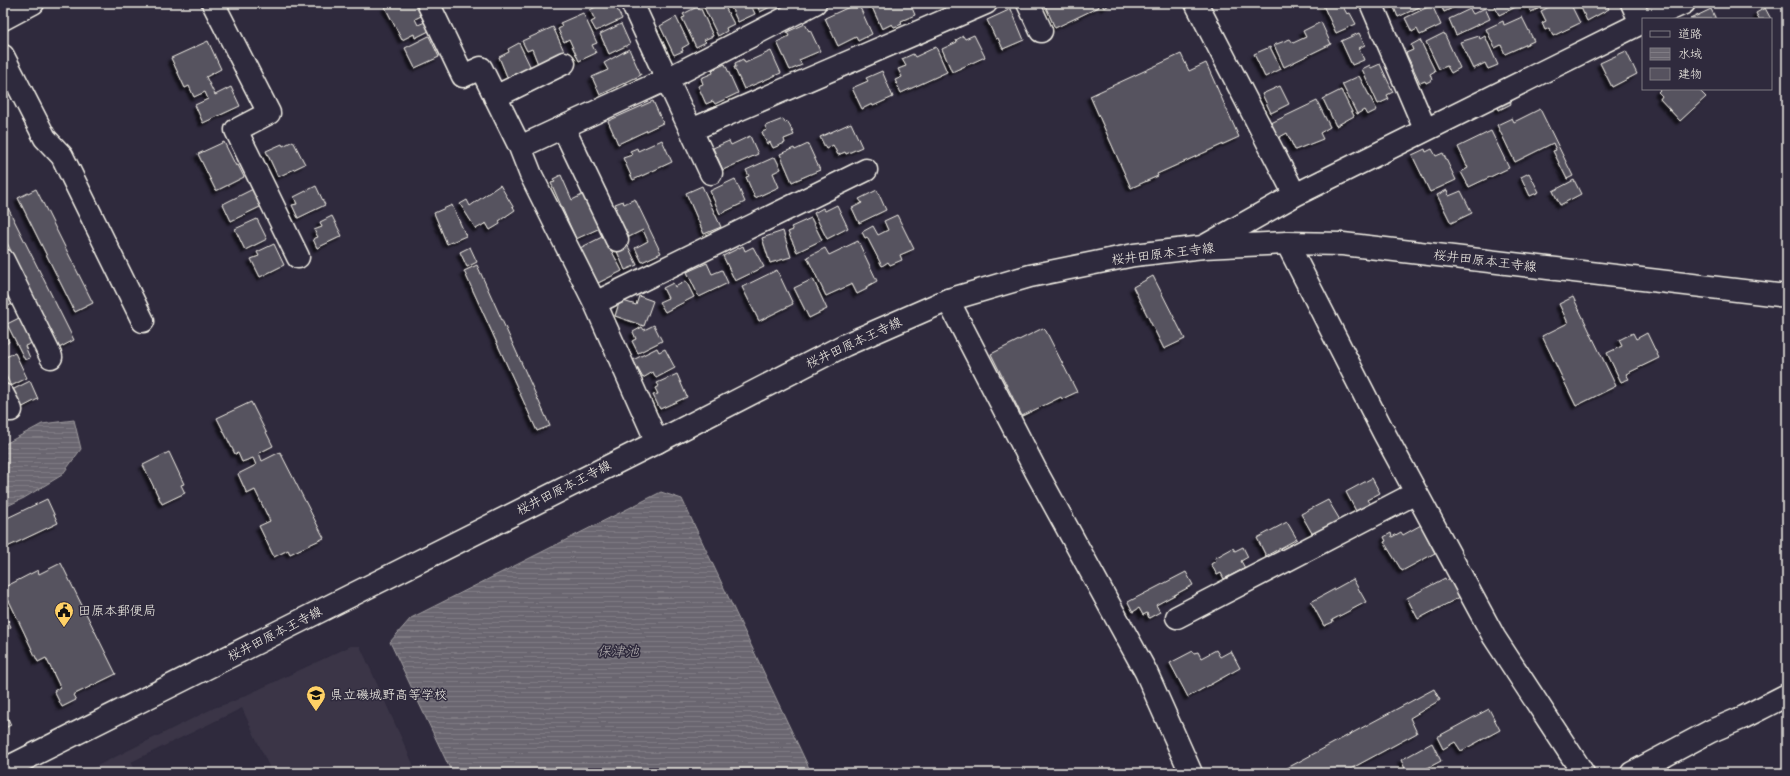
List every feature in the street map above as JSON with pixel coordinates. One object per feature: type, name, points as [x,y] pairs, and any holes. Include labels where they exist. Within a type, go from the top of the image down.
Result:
[{"type":"street","points":[[3,19],[33,3]]},
{"type":"street","points":[[213,3],[269,113],[236,130],[298,256]]},
{"type":"street","points":[[428,3],[463,76],[481,68],[520,147],[531,175],[594,303],[657,442]]},
{"type":"street","points":[[632,3],[711,173]]},
{"type":"street","points":[[520,147],[667,79],[815,3]]},
{"type":"street","points":[[691,130],[986,3]]},
{"type":"street","points":[[1028,3],[1041,31]]},
{"type":"street","points":[[1196,3],[1295,195]]},
{"type":"street","points":[[1371,3],[1425,129]]},
{"type":"street","points":[[1632,3],[1643,18]]},
{"type":"street","points":[[1652,18],[1684,3]]},
{"type":"street","points":[[1203,247],[1295,195],[1425,129],[1642,22]]},
{"type":"street","points":[[3,56],[45,138],[62,156],[143,321]]},
{"type":"street","points":[[495,97],[564,63]]},
{"type":"street","points":[[564,127],[617,240]]},
{"type":"street","points":[[594,303],[866,170]]},
{"type":"street","points":[[1287,243],[1416,493],[1459,569],[1494,638],[1583,773]]},
{"type":"street","name":"桜井田原本王寺線","points":[[3,770],[657,442],[845,345],[948,300],[1030,276],[1134,255],[1203,247],[1287,243],[1343,244],[1787,296]]},
{"type":"street","points":[[3,260],[51,357]]},
{"type":"street","points":[[948,300],[1037,473],[1146,672],[1191,773]]},
{"type":"street","points":[[1177,617],[1416,493]]},
{"type":"street","points":[[1632,773],[1711,731],[1744,717],[1787,695]]},
{"type":"shaded area","name":"県立磯城野高等学校","points":[[351,646],[360,646],[417,773],[272,773],[242,708],[131,762],[137,773],[83,773],[214,708],[232,702]]},
{"type":"water","points":[[74,420],[81,449],[62,475],[24,498],[3,508],[3,445],[42,424]]},
{"type":"water","name":"保津池","points":[[661,492],[682,499],[809,768],[806,773],[452,773],[390,642],[411,618]]},
{"type":"building","points":[[393,3],[418,3],[423,15],[415,19],[418,25],[425,22],[429,31],[415,38],[414,34],[402,40],[385,7]]},
{"type":"building","points":[[603,3],[614,3],[622,19],[596,31],[591,22],[595,20],[590,10]]},
{"type":"building","points":[[707,3],[723,3],[734,24],[726,28],[727,31],[718,36],[703,5]]},
{"type":"building","points":[[729,3],[750,3],[755,14],[738,22]]},
{"type":"building","points":[[756,3],[774,3],[769,5],[770,7],[760,12]]},
{"type":"building","points":[[858,3],[872,34],[858,41],[856,37],[838,46],[825,18]]},
{"type":"building","points":[[875,3],[910,3],[915,15],[901,21],[902,24],[894,27],[892,24],[882,29],[871,5]]},
{"type":"building","points":[[941,3],[952,3],[952,4],[944,7]]},
{"type":"building","points":[[1044,3],[1097,3],[1099,7],[1055,28]]},
{"type":"building","points":[[1101,3],[1113,3],[1104,8]]},
{"type":"building","points":[[1322,3],[1341,3],[1347,14],[1350,13],[1356,24],[1336,33]]},
{"type":"building","points":[[1396,3],[1428,3],[1398,17],[1393,5]]},
{"type":"building","points":[[1440,3],[1459,3],[1459,5],[1444,12]]},
{"type":"building","points":[[1493,3],[1514,3],[1516,7],[1499,15]]},
{"type":"building","points":[[1522,3],[1548,4],[1531,12],[1528,6],[1524,8]]},
{"type":"building","points":[[1552,3],[1570,3],[1580,23],[1553,36],[1549,28],[1545,30],[1542,23],[1546,21],[1541,11],[1553,5]]},
{"type":"building","points":[[1579,3],[1606,3],[1609,9],[1587,21]]},
{"type":"building","points":[[1432,5],[1441,25],[1420,35],[1417,29],[1412,32],[1405,18]]},
{"type":"building","points":[[697,7],[699,10],[701,9],[713,36],[704,40],[706,42],[696,47],[682,18],[685,17],[683,14]]},
{"type":"building","points":[[1485,8],[1490,19],[1456,35],[1449,19],[1470,9],[1473,14]]},
{"type":"building","points":[[1765,8],[1770,18],[1758,18],[1756,13]]},
{"type":"building","points":[[1011,9],[1024,40],[1003,49],[998,38],[996,39],[987,20]]},
{"type":"building","points":[[1711,9],[1716,18],[1692,18]]},
{"type":"building","points":[[583,13],[597,43],[592,45],[596,53],[579,61],[569,39],[564,42],[558,29],[562,27],[560,23]]},
{"type":"building","points":[[676,17],[689,44],[682,48],[683,51],[674,55],[660,26]]},
{"type":"building","points":[[1522,17],[1534,41],[1505,54],[1501,45],[1495,48],[1486,29],[1503,21],[1504,25]]},
{"type":"building","points":[[1321,22],[1331,44],[1284,67],[1274,45],[1290,39],[1293,43],[1306,37],[1303,31]]},
{"type":"building","points":[[621,24],[630,44],[609,54],[600,34]]},
{"type":"building","points":[[805,24],[809,31],[810,30],[820,51],[799,60],[802,65],[790,70],[777,42],[789,36],[787,32]]},
{"type":"building","points":[[553,27],[564,51],[538,64],[532,49],[527,51],[522,41]]},
{"type":"building","points":[[1359,33],[1365,45],[1359,48],[1364,60],[1352,65],[1341,41]]},
{"type":"building","points":[[1444,33],[1460,68],[1451,73],[1447,66],[1439,69],[1426,42]]},
{"type":"building","points":[[974,35],[985,57],[952,72],[942,49],[957,42],[956,40],[963,36],[965,39]]},
{"type":"building","points":[[429,36],[439,57],[415,68],[405,48]]},
{"type":"building","points":[[1479,36],[1480,39],[1485,36],[1498,65],[1488,69],[1485,63],[1473,69],[1460,42]]},
{"type":"building","points":[[1420,40],[1435,71],[1430,74],[1432,80],[1426,83],[1425,81],[1420,83],[1406,53],[1413,50],[1411,45]]},
{"type":"building","points":[[208,41],[221,69],[206,77],[215,95],[231,87],[240,106],[203,123],[195,105],[208,99],[205,92],[194,97],[189,86],[185,88],[171,58]]},
{"type":"building","points":[[519,43],[531,68],[508,79],[499,57],[509,52],[508,49]]},
{"type":"building","points":[[936,47],[947,72],[901,93],[895,80],[902,77],[898,69],[906,66],[902,59],[913,54],[915,57]]},
{"type":"building","points":[[1270,47],[1281,69],[1265,77],[1254,54]]},
{"type":"building","points":[[629,49],[641,75],[600,95],[592,77],[608,70],[604,63]]},
{"type":"building","points":[[771,51],[781,73],[744,89],[734,67],[736,67],[735,63],[743,59],[745,63]]},
{"type":"building","points":[[1626,51],[1637,74],[1612,87],[1600,63]]},
{"type":"building","points":[[1181,54],[1189,71],[1206,63],[1239,137],[1157,174],[1158,176],[1131,188],[1090,96]]},
{"type":"building","points":[[725,64],[738,93],[715,104],[713,101],[706,104],[698,86],[703,84],[701,78],[713,73],[712,70]]},
{"type":"building","points":[[1380,64],[1393,92],[1387,95],[1389,99],[1378,104],[1362,69],[1370,65],[1371,68]]},
{"type":"building","points":[[882,71],[893,97],[862,109],[852,88],[868,81],[866,78]]},
{"type":"building","points":[[1359,76],[1377,110],[1367,115],[1364,110],[1357,114],[1342,84]]},
{"type":"building","points":[[1280,86],[1289,104],[1271,113],[1262,94]]},
{"type":"building","points":[[1341,90],[1354,116],[1336,126],[1323,99]]},
{"type":"building","points":[[1660,90],[1699,90],[1706,97],[1680,121],[1660,99],[1662,96],[1658,92]]},
{"type":"building","points":[[1508,97],[1511,104],[1499,110],[1496,103]]},
{"type":"building","points":[[653,101],[663,123],[618,144],[608,121]]},
{"type":"building","points":[[1317,101],[1330,127],[1320,133],[1323,139],[1295,150],[1287,133],[1278,138],[1271,123]]},
{"type":"building","points":[[1540,109],[1573,176],[1567,179],[1553,151],[1556,150],[1553,143],[1515,162],[1497,125],[1512,118],[1514,122]]},
{"type":"building","points":[[783,119],[785,123],[788,122],[794,135],[784,139],[785,143],[773,148],[770,142],[767,144],[762,132],[767,130],[765,126]]},
{"type":"building","points":[[851,123],[862,147],[846,154],[845,152],[838,155],[833,145],[826,149],[820,137]]},
{"type":"building","points":[[1491,131],[1509,168],[1469,187],[1461,172],[1468,168],[1458,147]]},
{"type":"building","points":[[750,136],[758,154],[723,170],[713,148],[729,141],[731,145]]},
{"type":"building","points":[[662,140],[672,162],[633,180],[623,158],[632,155],[630,151],[637,148],[638,151]]},
{"type":"building","points":[[293,141],[305,164],[278,177],[266,151],[282,144],[283,146]]},
{"type":"building","points":[[224,142],[236,166],[238,165],[244,177],[216,191],[198,154]]},
{"type":"building","points":[[808,144],[820,170],[792,182],[780,154],[794,148],[795,150]]},
{"type":"building","points":[[1425,149],[1426,152],[1432,149],[1436,156],[1443,153],[1456,180],[1430,192],[1412,155]]},
{"type":"building","points":[[775,157],[781,169],[773,173],[779,187],[755,198],[746,177],[749,176],[746,170]]},
{"type":"building","points":[[1529,173],[1539,192],[1530,196],[1521,177]]},
{"type":"building","points":[[561,175],[572,200],[584,194],[600,228],[576,239],[551,183],[555,182],[553,179]]},
{"type":"building","points":[[735,179],[745,202],[720,214],[710,191]]},
{"type":"building","points":[[1574,180],[1581,194],[1560,205],[1553,191]]},
{"type":"building","points":[[500,185],[515,210],[499,221],[500,224],[490,230],[486,223],[476,229],[460,204],[467,200],[470,206]]},
{"type":"building","points":[[316,186],[325,205],[298,218],[292,205],[297,204],[294,197]]},
{"type":"building","points":[[702,186],[721,227],[704,234],[686,193]]},
{"type":"building","points":[[36,189],[93,303],[75,312],[18,198]]},
{"type":"building","points":[[253,189],[262,206],[231,221],[223,204]]},
{"type":"building","points":[[877,190],[886,210],[859,223],[852,208],[862,203],[859,199]]},
{"type":"building","points":[[1447,190],[1449,196],[1461,191],[1472,213],[1451,223],[1437,195]]},
{"type":"building","points":[[3,198],[74,340],[59,348],[3,235]]},
{"type":"building","points":[[635,199],[661,253],[642,262],[635,248],[648,241],[643,230],[627,238],[614,209],[617,208],[615,204],[623,201],[624,204]]},
{"type":"building","points":[[452,205],[466,236],[447,244],[434,213]]},
{"type":"building","points":[[837,205],[848,228],[827,239],[814,213],[823,208],[825,211]]},
{"type":"building","points":[[897,215],[914,249],[900,255],[902,260],[890,265],[888,262],[882,266],[867,237],[865,238],[862,232],[873,226],[878,235],[888,230],[884,221]]},
{"type":"building","points":[[332,216],[342,236],[317,248],[313,239],[318,237],[314,230],[322,227],[320,222]]},
{"type":"building","points":[[811,218],[822,240],[797,252],[788,232],[793,230],[791,227]]},
{"type":"building","points":[[257,219],[267,239],[245,250],[235,229]]},
{"type":"building","points":[[783,231],[791,257],[770,263],[762,238]]},
{"type":"building","points":[[604,236],[622,271],[598,283],[580,248]]},
{"type":"building","points":[[858,241],[877,281],[866,287],[867,289],[857,294],[852,284],[826,296],[807,257],[825,248],[829,255]]},
{"type":"building","points":[[274,244],[284,265],[260,277],[251,259],[259,256],[257,252]]},
{"type":"building","points":[[627,244],[637,265],[625,270],[616,249]]},
{"type":"building","points":[[743,246],[745,251],[753,247],[764,267],[735,281],[723,256]]},
{"type":"building","points":[[470,247],[477,262],[467,267],[460,252]]},
{"type":"building","points":[[707,263],[712,274],[722,270],[728,283],[699,297],[687,272]]},
{"type":"building","points":[[477,265],[550,426],[537,431],[464,271]]},
{"type":"building","points":[[777,270],[793,304],[759,321],[742,287]]},
{"type":"building","points":[[1153,276],[1185,339],[1164,349],[1133,287]]},
{"type":"building","points":[[3,278],[15,303],[3,308]]},
{"type":"building","points":[[813,279],[827,309],[809,318],[794,288]]},
{"type":"building","points":[[686,281],[694,297],[665,312],[659,302],[668,298],[663,288],[673,283],[675,287]]},
{"type":"building","points":[[639,296],[653,301],[644,326],[615,316],[620,300],[636,305]]},
{"type":"building","points":[[1573,297],[1616,386],[1576,406],[1542,336],[1568,323],[1559,304]]},
{"type":"building","points":[[21,317],[32,343],[25,346],[30,358],[25,360],[7,324]]},
{"type":"building","points":[[654,325],[662,341],[638,353],[632,341],[636,339],[633,332],[642,327],[644,330]]},
{"type":"building","points":[[1043,328],[1046,331],[1077,392],[1062,399],[1061,397],[1022,416],[991,354]]},
{"type":"building","points":[[3,330],[9,342],[3,346]]},
{"type":"building","points":[[1633,333],[1636,339],[1647,333],[1659,358],[1626,374],[1629,379],[1621,382],[1607,353],[1622,346],[1619,340]]},
{"type":"building","points":[[657,348],[659,352],[665,349],[675,368],[656,378],[653,372],[643,378],[633,360]]},
{"type":"building","points":[[15,353],[27,378],[11,386],[3,370],[3,358]]},
{"type":"building","points":[[677,374],[687,397],[660,409],[653,395],[658,394],[655,388],[659,386],[657,383]]},
{"type":"building","points":[[30,381],[38,399],[15,411],[12,390]]},
{"type":"building","points":[[251,402],[273,446],[259,453],[262,461],[280,452],[324,538],[290,554],[288,550],[274,557],[259,526],[270,521],[255,490],[247,494],[238,474],[256,465],[253,458],[242,462],[238,453],[235,454],[217,418]]},
{"type":"building","points":[[169,452],[184,484],[181,485],[185,493],[162,504],[143,465]]},
{"type":"building","points":[[1372,478],[1380,493],[1367,500],[1370,504],[1356,511],[1346,492]]},
{"type":"building","points":[[47,499],[58,523],[3,549],[3,520]]},
{"type":"building","points":[[1328,500],[1340,520],[1313,535],[1301,514]]},
{"type":"building","points":[[1287,522],[1297,539],[1266,556],[1257,538]]},
{"type":"building","points":[[1421,525],[1435,553],[1402,571],[1384,542],[1386,541],[1384,537],[1391,533],[1392,537],[1401,532],[1403,535]]},
{"type":"building","points":[[1243,547],[1248,557],[1241,561],[1245,568],[1224,579],[1221,573],[1217,575],[1211,564],[1216,561],[1215,558],[1233,548],[1235,551]]},
{"type":"building","points":[[61,563],[116,674],[73,695],[76,700],[62,707],[54,691],[60,687],[46,658],[38,662],[3,588],[38,570],[39,574]]},
{"type":"building","points":[[1186,572],[1193,585],[1156,605],[1160,612],[1149,618],[1147,613],[1143,615],[1139,608],[1133,612],[1128,602]]},
{"type":"building","points":[[1445,578],[1446,581],[1450,578],[1460,597],[1418,619],[1407,598]]},
{"type":"building","points":[[1353,579],[1366,602],[1332,620],[1333,622],[1324,626],[1311,602]]},
{"type":"building","points":[[3,609],[11,627],[3,631]]},
{"type":"building","points":[[1216,650],[1220,657],[1231,651],[1240,668],[1188,697],[1170,663],[1193,651],[1194,653],[1198,652],[1201,658]]},
{"type":"building","points":[[1434,689],[1440,700],[1410,718],[1417,733],[1343,773],[1278,773]]},
{"type":"building","points":[[3,708],[11,725],[3,729]]},
{"type":"building","points":[[1489,709],[1500,730],[1461,751],[1455,742],[1443,749],[1437,737]]},
{"type":"building","points":[[1432,743],[1441,761],[1418,773],[1407,773],[1401,760]]},
{"type":"building","points":[[1559,768],[1562,773],[1550,773]]},
{"type":"place","name":"田原本郵便局","points":[[64,628]]},
{"type":"place","name":"県立磯城野高等学校","points":[[316,712]]}]
